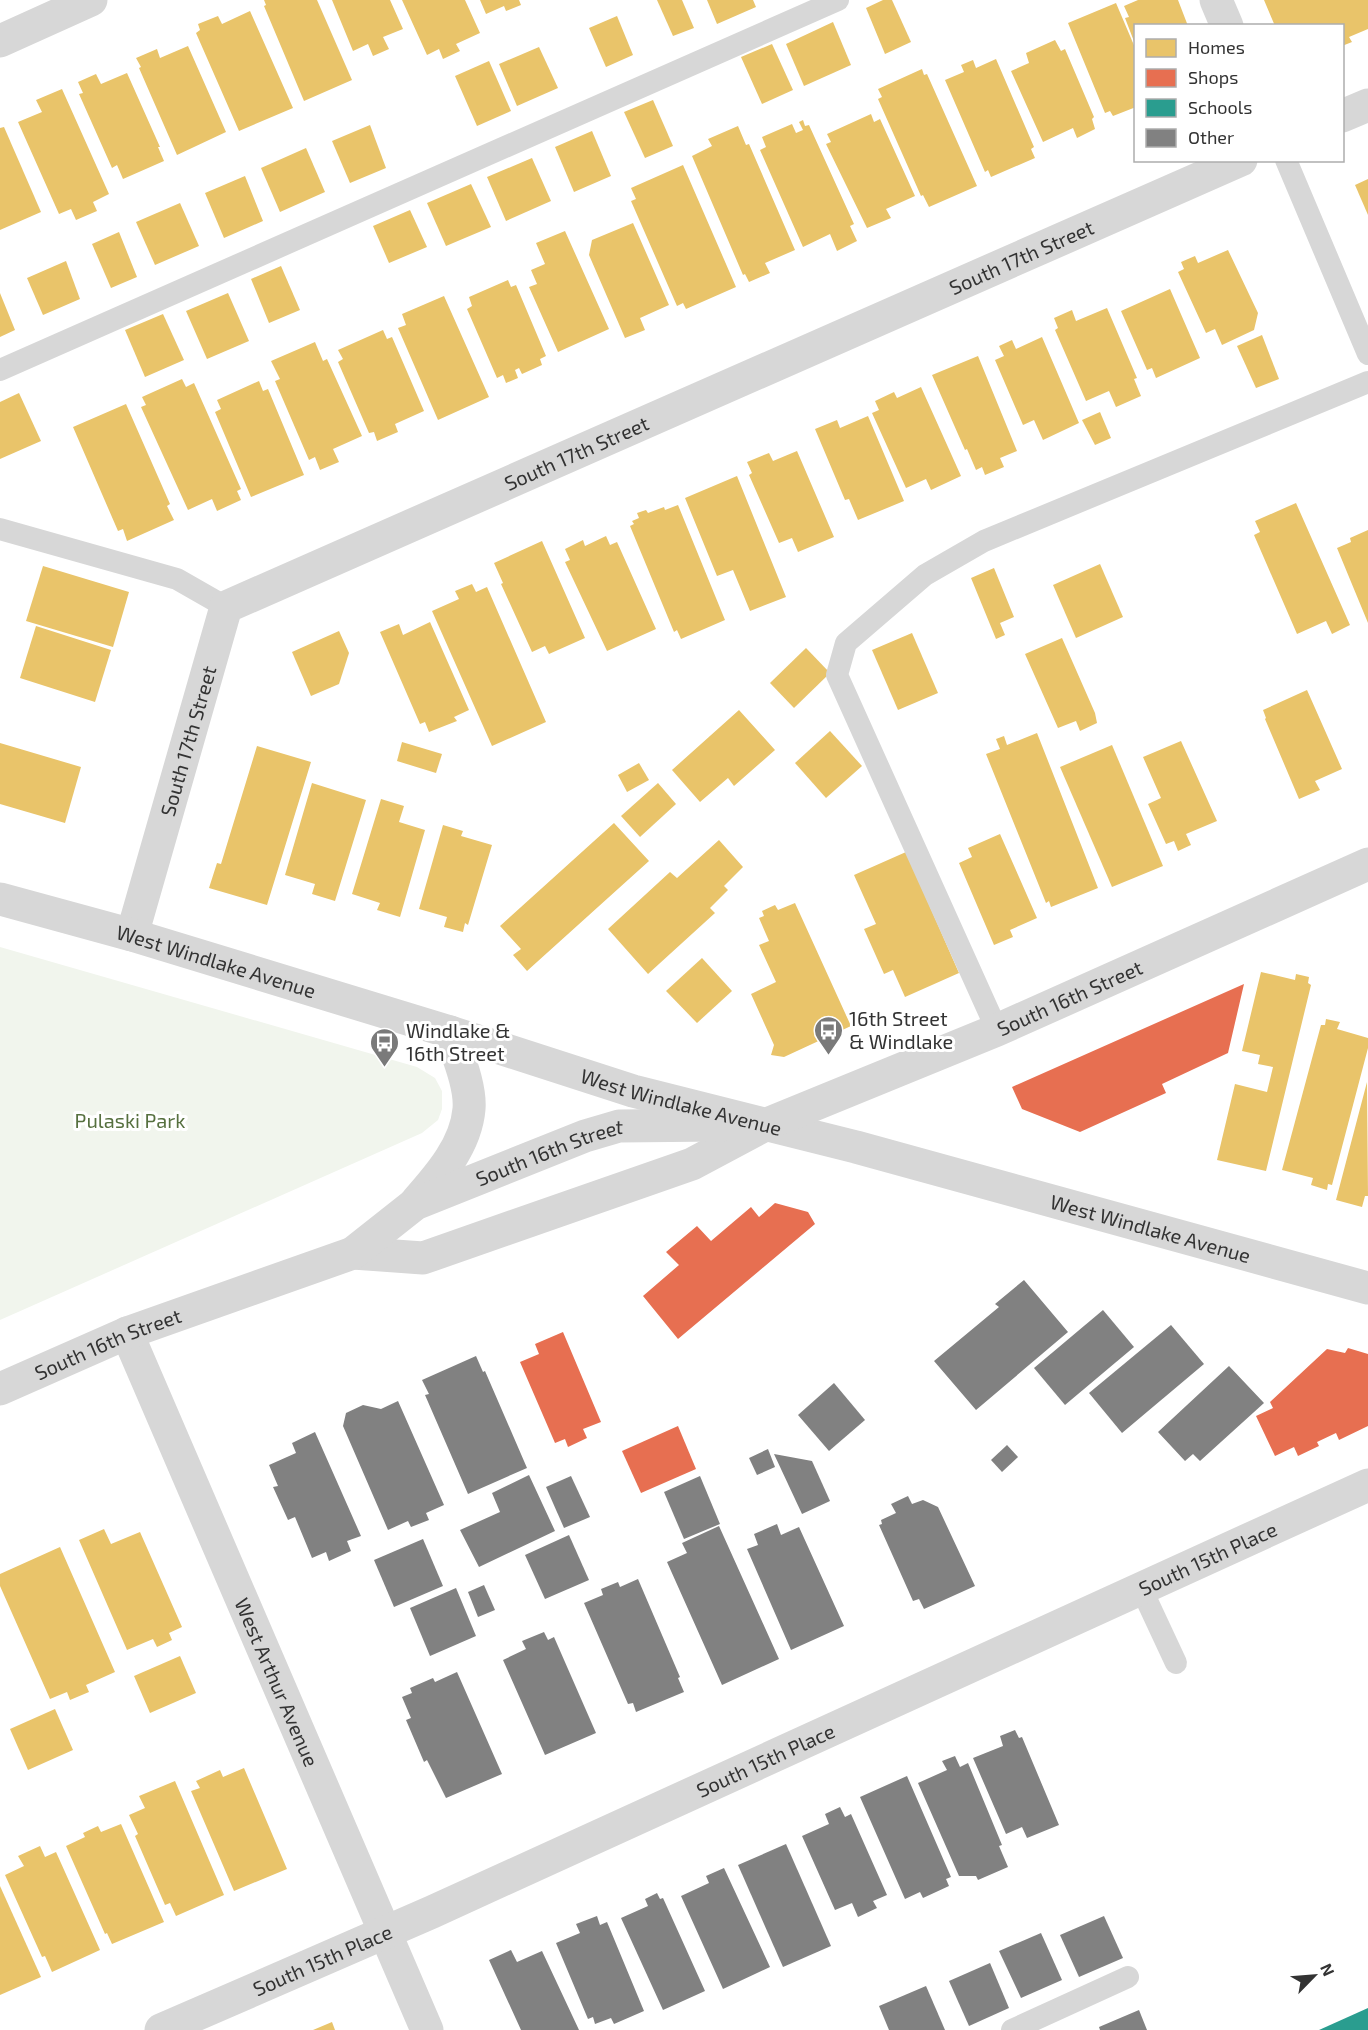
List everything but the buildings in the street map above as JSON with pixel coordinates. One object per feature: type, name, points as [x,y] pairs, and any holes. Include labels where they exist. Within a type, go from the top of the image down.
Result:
[{"type":"street","points":[[0,40],[91,0]]},
{"type":"street","points":[[1216,0],[1226,24]]},
{"type":"street","points":[[1344,115],[1368,105]]},
{"type":"street","name":"South 17th Street","points":[[132,935],[226,607],[1236,162]]},
{"type":"street","name":"South 16th Street","points":[[353,1253],[423,1258],[692,1164],[767,1124],[998,1030],[1367,868]]},
{"type":"street","name":"West Windlake Avenue","points":[[0,899],[132,935],[450,1032],[633,1091],[879,1153],[1368,1288]]},
{"type":"street","points":[[415,1204],[443,1172],[465,1129],[470,1107],[465,1079],[450,1032]]},
{"type":"street","name":"South 16th Street","points":[[0,1389],[127,1333],[353,1253],[415,1204],[585,1136],[620,1126],[767,1124]]},
{"type":"street","name":"West Arthur Avenue","points":[[127,1333],[427,2030]]},
{"type":"street","name":"South 15th Place","points":[[160,2030],[384,1934],[1368,1485]]},
{"type":"lane","points":[[0,370],[838,0]]},
{"type":"lane","points":[[1287,162],[1368,354]]},
{"type":"lane","points":[[998,1030],[837,675],[846,643],[925,576],[984,541],[1368,382]]},
{"type":"lane","points":[[0,529],[177,579],[226,607]]},
{"type":"lane","points":[[1141,1588],[1176,1663]]},
{"type":"lane","points":[[1012,2030],[1128,1977]]},
{"type":"green space","name":"Pulaski Park","points":[[0,947],[417,1067],[435,1078],[442,1091],[442,1109],[438,1120],[422,1133],[0,1320]]},
{"type":"place","name":"16th Street & Windlake","points":[[828,1056]]},
{"type":"place","name":"Windlake & 16th Street","points":[[385,1068]]}]
